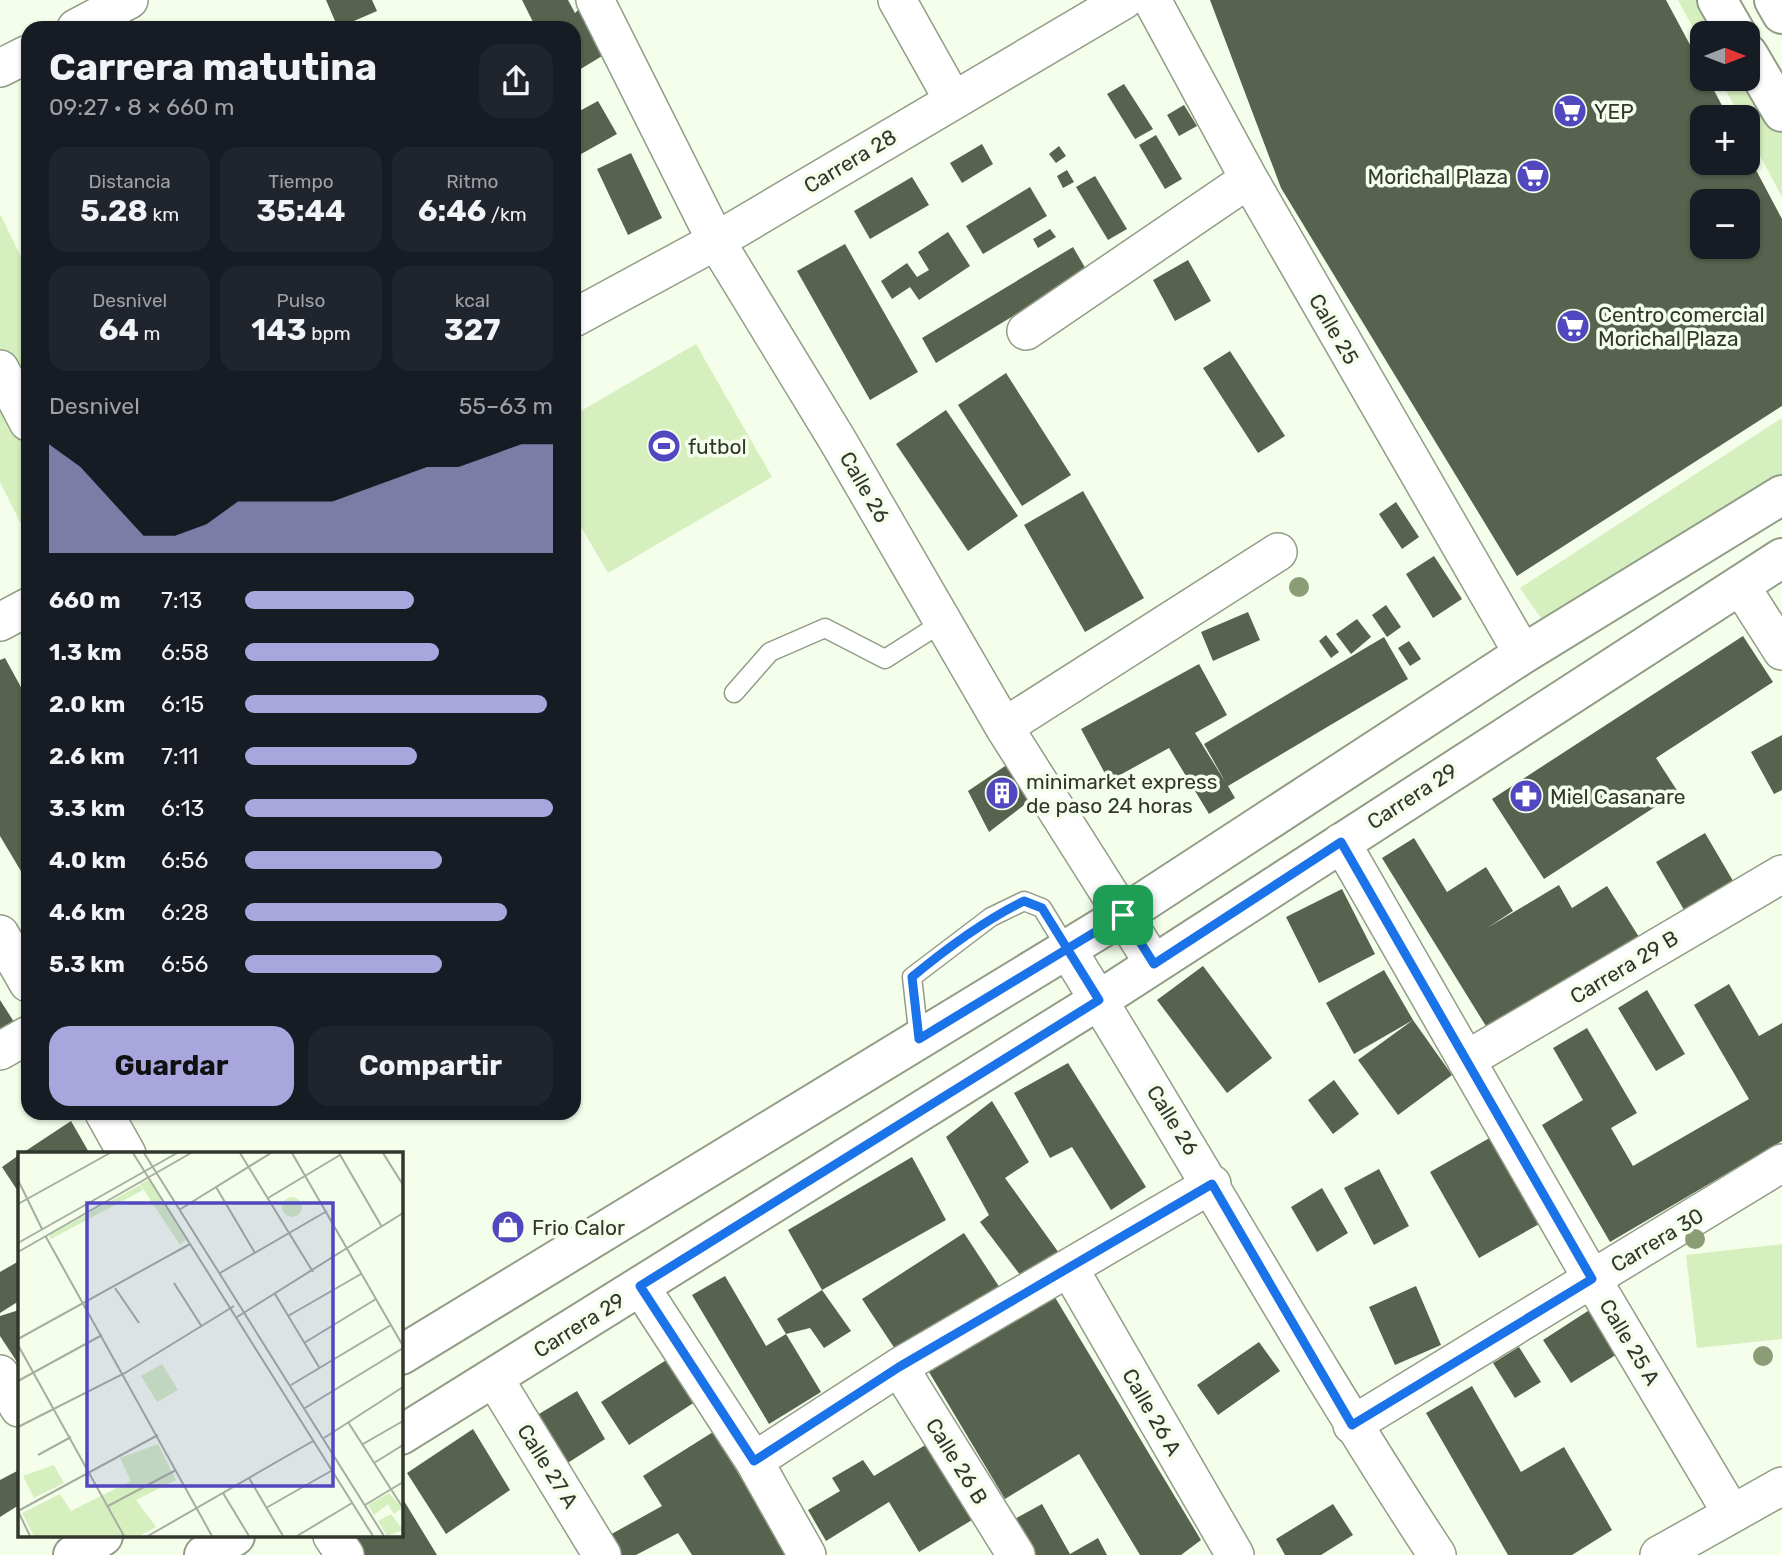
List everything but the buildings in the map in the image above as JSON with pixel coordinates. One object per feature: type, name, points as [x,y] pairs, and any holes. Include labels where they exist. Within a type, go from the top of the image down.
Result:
[{"type":"main road","points":[[1717,0],[1730,21]]},
{"type":"main road","points":[[1774,0],[1782,14]]},
{"type":"main road","points":[[1760,74],[1782,112]]},
{"type":"main road","points":[[402,1354],[1123,915],[1523,653],[1782,495]]},
{"type":"main road","name":"Carrera 29","points":[[402,1434],[1099,1000],[1782,558]]},
{"type":"main road","points":[[204,1555],[232,1538]]},
{"type":"street","points":[[81,20],[129,0]]},
{"type":"street","name":"Calle 26","points":[[595,0],[716,240],[838,441],[1004,727],[1154,964]]},
{"type":"street","points":[[897,0],[953,100]]},
{"type":"street","name":"Carrera 28","points":[[581,314],[716,240],[1124,0]]},
{"type":"street","name":"Calle 25","points":[[1152,0],[1249,179],[1523,653]]},
{"type":"street","points":[[0,68],[21,58]]},
{"type":"street","points":[[1026,331],[1249,179]]},
{"type":"street","points":[[0,369],[21,409]]},
{"type":"street","points":[[1004,727],[1278,552]]},
{"type":"street","points":[[1740,585],[1782,651]]},
{"type":"street","points":[[0,622],[21,611]]},
{"type":"street","name":"Calle 25 A","points":[[1341,842],[1592,1279],[1732,1514]]},
{"type":"street","name":"Carrera 29 B","points":[[1466,1060],[1782,874]]},
{"type":"street","points":[[0,934],[21,971]]},
{"type":"street","name":"Calle 26","points":[[1067,949],[1212,1184],[1352,1425],[1437,1555]]},
{"type":"street","points":[[0,1051],[21,1039]]},
{"type":"street","points":[[108,1120],[126,1152]]},
{"type":"street","name":"Carrera 30","points":[[1352,1425],[1782,1163]]},
{"type":"street","points":[[754,1461],[899,1367],[1212,1184]]},
{"type":"street","name":"Calle 26 A","points":[[1069,1268],[1235,1555]]},
{"type":"street","points":[[640,1286],[754,1461],[807,1555]]},
{"type":"street","name":"Calle 26 B","points":[[899,1367],[1016,1555]]},
{"type":"street","points":[[0,1374],[18,1406]]},
{"type":"street","name":"Calle 27 A","points":[[494,1378],[603,1555]]},
{"type":"street","points":[[1659,1555],[1782,1486]]},
{"type":"street","points":[[333,1538],[345,1555]]},
{"type":"lane","points":[[734,693],[770,652],[825,628],[885,659],[943,622]]},
{"type":"lane","name":"Calle 26","points":[[919,1039],[912,977],[991,917],[1024,901],[1042,908],[1067,949]]},
{"type":"green space","points":[[1678,0],[1713,0],[1724,21],[1690,21]]},
{"type":"green space","points":[[1726,91],[1757,91],[1782,126],[1782,197],[1760,156],[1760,105],[1734,105]]},
{"type":"green space","points":[[0,214],[21,257],[21,524],[0,482]]},
{"type":"green space","name":"futbol","points":[[696,344],[772,477],[608,573],[581,527],[581,411]]},
{"type":"green space","points":[[1782,418],[1782,481],[1548,628],[1520,588]]},
{"type":"green space","points":[[1782,1244],[1782,1339],[1697,1348],[1686,1255]]},
{"type":"place","name":"YEP","points":[[1570,111]]},
{"type":"place","name":"Morichal Plaza","points":[[1533,176]]},
{"type":"place","name":"Centro comercial Morichal Plaza","points":[[1573,326]]},
{"type":"place","name":"futbol","points":[[664,446]]},
{"type":"place","name":"minimarket express de paso 24 horas","points":[[1002,793]]},
{"type":"place","name":"Miel Casanare","points":[[1526,796]]},
{"type":"place","name":"Frio Calor","points":[[508,1227]]},
{"type":"route","points":[[1123,915],[1067,949],[919,1039],[911,991],[912,977],[931,961],[991,917],[1024,901],[1042,908],[1067,949],[1099,1000],[640,1286],[754,1461],[899,1367],[1212,1184],[1352,1425],[1592,1279],[1341,842],[1154,964],[1123,915]]}]
